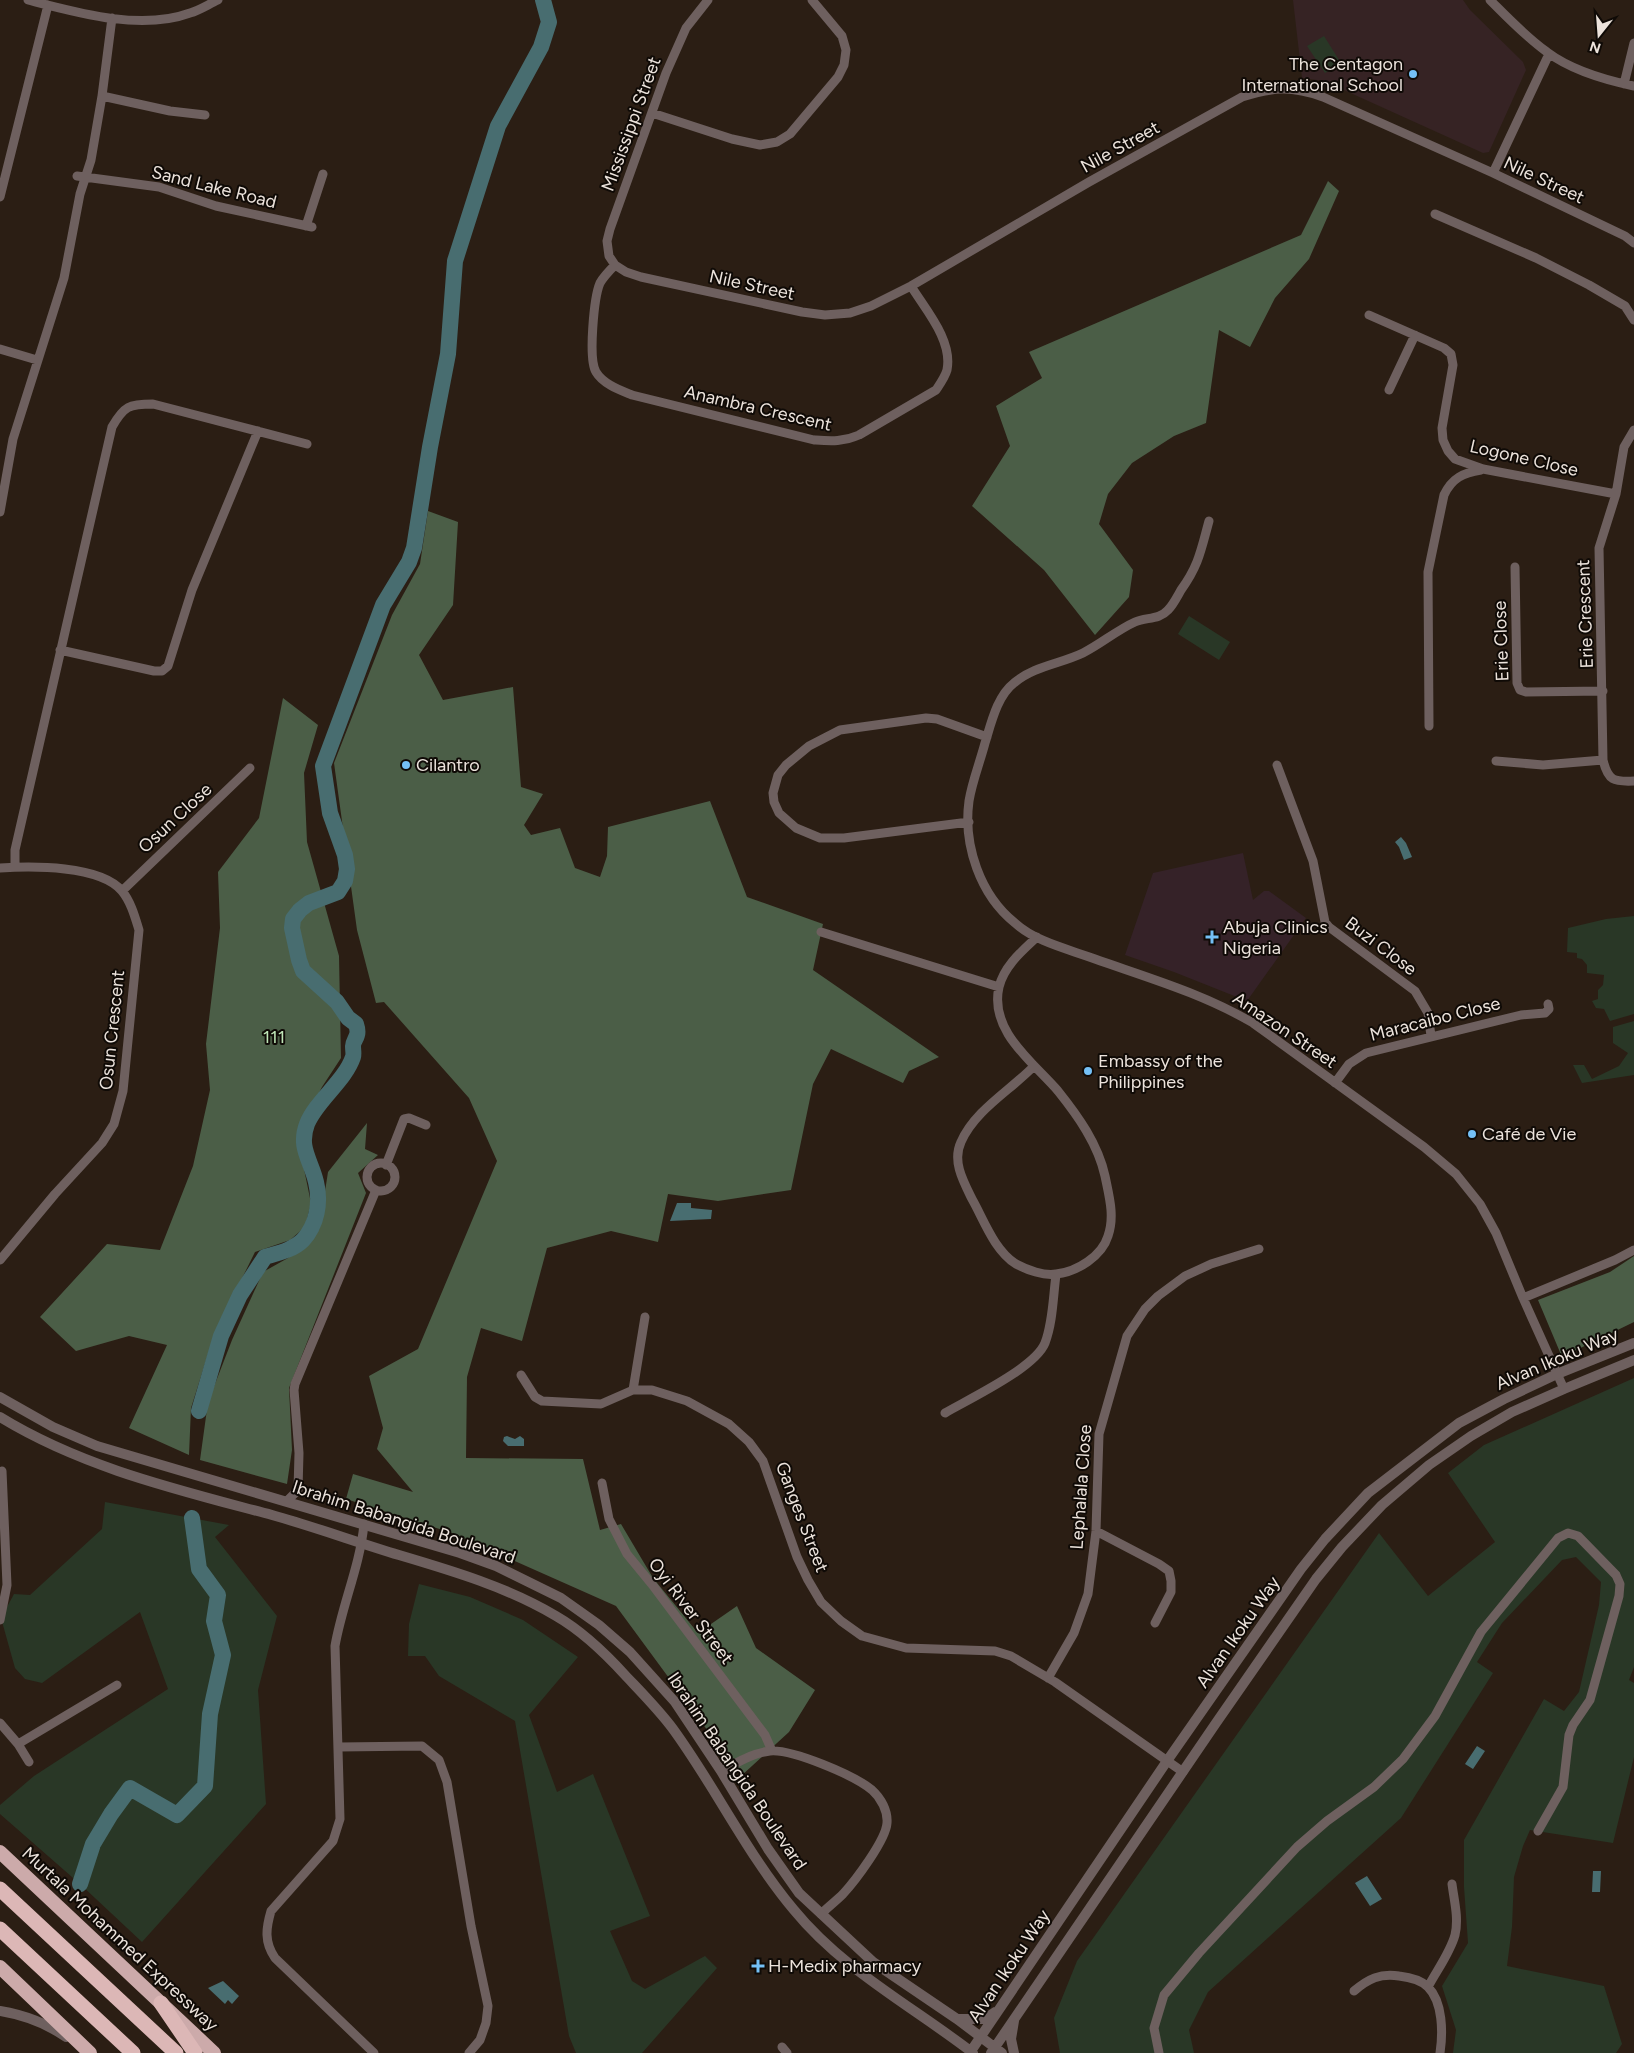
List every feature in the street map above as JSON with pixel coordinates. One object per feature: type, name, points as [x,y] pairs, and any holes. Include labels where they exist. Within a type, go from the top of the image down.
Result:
[{"type":"highway","name":"Murtala Mohammed Expressway","points":[[0,1852],[214,2053]]},
{"type":"highway","points":[[0,1889],[176,2053]]},
{"type":"highway","points":[[0,1929],[133,2053]]},
{"type":"highway","points":[[0,1967],[89,2053]]},
{"type":"highway","points":[[161,2003],[195,2053]]},
{"type":"street","points":[[28,0],[112,18],[150,20],[189,13],[218,0]]},
{"type":"street","name":"Mississippi Street","points":[[615,265],[609,256],[609,235],[666,73],[686,28],[708,0]]},
{"type":"street","points":[[652,113],[732,140],[760,145],[777,142],[790,134],[838,77],[844,65],[846,50],[842,36],[812,0]]},
{"type":"street","points":[[1490,0],[1519,29],[1549,54],[1600,77],[1634,86]]},
{"type":"street","points":[[0,197],[48,5]]},
{"type":"street","points":[[0,512],[11,446],[64,278],[80,194],[81,177],[91,160],[102,96],[112,18]]},
{"type":"street","points":[[1624,84],[1634,43]]},
{"type":"street","points":[[1493,173],[1549,54]]},
{"type":"street","name":"Nile Street","points":[[615,265],[641,277],[802,312],[825,315],[850,313],[911,286],[1089,182],[1242,97],[1262,90],[1284,88],[1304,90],[1493,173],[1625,236],[1634,243]]},
{"type":"street","points":[[102,96],[170,111],[205,115]]},
{"type":"street","name":"Sand Lake Road","points":[[81,177],[159,187],[216,206],[309,227],[323,174]]},
{"type":"street","points":[[1435,214],[1536,258],[1589,285],[1625,306],[1634,320]]},
{"type":"street","name":"Anambra Crescent","points":[[615,265],[606,274],[596,296],[591,353],[596,372],[612,386],[632,395],[814,440],[836,442],[859,435],[936,390],[942,381],[947,370],[947,355],[942,338],[911,286]]},
{"type":"street","name":"Logone Close","points":[[1368,315],[1444,348],[1451,354],[1453,365],[1442,428],[1442,440],[1455,459],[1483,470],[1616,494]]},
{"type":"street","points":[[1389,390],[1415,335]]},
{"type":"street","points":[[0,349],[37,360]]},
{"type":"street","points":[[15,867],[15,850],[60,650],[112,427],[121,412],[135,404],[153,404],[307,444]]},
{"type":"street","name":"Erie Crescent","points":[[1603,760],[1599,548],[1616,494],[1624,447],[1634,430]]},
{"type":"street","points":[[60,650],[154,671],[162,671],[168,666],[192,590],[258,431]]},
{"type":"street","points":[[1429,726],[1428,572],[1442,503],[1449,485],[1458,477],[1483,470]]},
{"type":"street","name":"Amazon Street","points":[[1209,521],[1198,561],[1191,578],[1170,609],[1164,614],[1148,620],[1136,621],[1081,654],[1028,673],[1012,684],[998,706],[969,801],[970,848],[979,875],[990,896],[1002,912],[1016,925],[1037,936],[1176,987],[1226,1008],[1253,1024],[1424,1147],[1456,1174],[1480,1204],[1496,1233],[1564,1388]]},
{"type":"street","name":"Erie Close","points":[[1515,566],[1516,683],[1520,690],[1526,692],[1603,691]]},
{"type":"street","points":[[968,822],[844,838],[820,838],[796,828],[779,813],[774,802],[773,793],[778,775],[786,765],[809,746],[840,730],[926,718],[937,719],[987,737]]},
{"type":"street","points":[[1496,761],[1543,765],[1603,760],[1606,773],[1613,779],[1621,782],[1634,781]]},
{"type":"street","name":"Buzi Close","points":[[1277,765],[1314,861],[1325,922],[1329,927],[1415,991],[1428,1013],[1431,1036]]},
{"type":"street","name":"Osun Close","points":[[122,891],[250,768]]},
{"type":"street","name":"Osun Crescent","points":[[0,868],[15,867],[79,872],[103,877],[122,891],[133,910],[139,930],[123,1091],[119,1113],[102,1143],[55,1194],[0,1260]]},
{"type":"street","points":[[821,932],[999,987]]},
{"type":"street","points":[[1034,1066],[981,1114],[962,1140],[958,1151],[958,1165],[969,1192],[991,1235],[1003,1251],[1016,1263],[1045,1274],[1056,1274],[1072,1271],[1092,1259],[1108,1237],[1112,1214],[1103,1166],[1087,1130],[1058,1092],[1012,1040],[1000,1019],[999,987],[1009,964],[1037,936]]},
{"type":"street","name":"Maracaibo Close","points":[[1335,1083],[1349,1064],[1366,1053],[1521,1015],[1545,1013],[1548,1009],[1548,1004]]},
{"type":"street","points":[[386,1164],[404,1119],[409,1118],[426,1125]]},
{"type":"street","points":[[378,1164],[386,1164],[393,1171],[394,1180],[390,1188],[376,1190],[370,1185],[368,1172],[378,1164]]},
{"type":"street","points":[[287,1501],[298,1490],[300,1453],[295,1384],[376,1190]]},
{"type":"street","name":"Lephalala Close","points":[[1048,1678],[1074,1633],[1088,1594],[1096,1531],[1099,1434],[1122,1352],[1134,1324],[1158,1296],[1185,1276],[1211,1264],[1259,1249]]},
{"type":"street","points":[[1523,1298],[1615,1260],[1634,1250]]},
{"type":"street","points":[[945,1414],[1016,1372],[1037,1355],[1044,1345],[1047,1335],[1056,1274]]},
{"type":"street","points":[[633,1390],[645,1317]]},
{"type":"street","name":"Alvan Ikoku Way","points":[[972,2052],[1167,1761],[1301,1569],[1325,1539],[1368,1493],[1459,1423],[1557,1374],[1634,1343]]},
{"type":"street","name":"Alvan Ikoku Way","points":[[996,2051],[1015,2018],[1183,1772],[1316,1579],[1342,1547],[1382,1505],[1429,1465],[1471,1436],[1512,1412],[1564,1388],[1634,1360]]},
{"type":"street","name":"Ganges Street","points":[[521,1375],[535,1397],[542,1401],[601,1404],[633,1390],[652,1390],[687,1401],[729,1424],[749,1442],[763,1461],[797,1556],[808,1580],[821,1602],[842,1621],[862,1636],[906,1648],[995,1651],[1024,1663],[1183,1772]]},
{"type":"street","name":"Ibrahim Babangida Boulevard","points":[[0,1397],[53,1426],[97,1446],[364,1524],[496,1566],[561,1598],[599,1625],[630,1652],[675,1702],[721,1771],[768,1849],[799,1893],[873,1962],[957,2019],[996,2051]]},
{"type":"street","name":"Ibrahim Babangida Boulevard","points":[[0,1417],[21,1430],[47,1442],[133,1477],[276,1516],[488,1583],[522,1597],[559,1617],[605,1653],[672,1727],[741,1838],[775,1888],[820,1939],[849,1964],[972,2052]]},
{"type":"street","points":[[0,1620],[7,1585],[2,1472]]},
{"type":"street","name":"Oyi River Street","points":[[602,1483],[609,1519],[627,1554],[765,1735],[772,1751]]},
{"type":"street","points":[[364,1524],[362,1544],[339,1619],[335,1646],[340,1818],[333,1841],[271,1911],[266,1925],[266,1938],[268,1948],[275,1958],[374,2053]]},
{"type":"street","points":[[1096,1531],[1169,1571],[1171,1592],[1155,1623]]},
{"type":"street","points":[[1159,2053],[1154,2028],[1164,1995],[1198,1953],[1297,1847],[1327,1821],[1374,1787],[1403,1759],[1435,1716],[1482,1632],[1558,1538],[1568,1533],[1578,1536],[1616,1575],[1620,1584],[1619,1596],[1590,1700],[1573,1725],[1569,1736],[1563,1787],[1538,1831]]},
{"type":"street","points":[[18,1744],[117,1685]]},
{"type":"street","points":[[0,1723],[18,1744],[29,1762]]},
{"type":"street","points":[[339,1747],[422,1746],[439,1760],[447,1782],[471,1926],[488,2006],[486,2023],[480,2040],[468,2053]]},
{"type":"street","points":[[721,1771],[755,1753],[772,1751],[791,1753],[850,1776],[872,1790],[881,1800],[886,1811],[887,1823],[885,1832],[868,1861],[843,1894],[820,1914]]},
{"type":"street","points":[[1428,1987],[1449,1951],[1455,1934],[1456,1916],[1452,1884]]},
{"type":"street","points":[[1354,1991],[1372,1977],[1387,1974],[1415,1979],[1428,1987],[1439,2007],[1442,2024],[1440,2053]]},
{"type":"street","points":[[957,2019],[985,2019],[1000,2009]]},
{"type":"street","points":[[0,2011],[14,2013],[37,2021],[56,2030],[89,2053]]},
{"type":"street","points":[[1014,2053],[1011,2039],[1015,2018]]},
{"type":"shaded area","name":"The Centagon International School","points":[[1293,0],[1463,0],[1470,10],[1523,62],[1526,70],[1489,152],[1483,153],[1324,81],[1302,78]]},
{"type":"shaded area","name":"Abuja Clinics Nigeria","points":[[1243,853],[1253,900],[1264,891],[1269,891],[1306,918],[1247,1001],[1125,955],[1153,873]]},
{"type":"green space","points":[[1324,36],[1341,63],[1325,73],[1307,46]]},
{"type":"green space","points":[[1328,181],[1339,191],[1309,259],[1275,298],[1250,347],[1219,330],[1206,423],[1174,436],[1132,463],[1108,494],[1099,524],[1133,570],[1129,597],[1095,635],[1044,570],[972,506],[1010,446],[996,406],[1042,378],[1029,352],[1301,235]]},
{"type":"green space","points":[[428,511],[458,522],[453,605],[419,655],[443,700],[513,687],[521,787],[543,794],[524,825],[531,835],[560,828],[575,868],[600,877],[607,856],[608,827],[710,801],[747,897],[823,924],[813,970],[939,1057],[909,1071],[903,1083],[831,1049],[813,1084],[791,1190],[718,1201],[668,1194],[658,1242],[611,1231],[547,1248],[522,1341],[481,1328],[467,1377],[466,1458],[583,1459],[600,1530],[621,1524],[653,1578],[698,1633],[737,1606],[756,1648],[815,1690],[789,1732],[741,1776],[616,1606],[452,1533],[346,1499],[353,1474],[413,1492],[377,1449],[383,1428],[369,1376],[418,1349],[497,1161],[469,1098],[384,1002],[376,1003],[357,930],[334,763],[392,615],[420,564]]},
{"type":"green space","points":[[1189,616],[1230,642],[1219,660],[1178,634]]},
{"type":"green space","name":"111","points":[[283,698],[318,725],[304,773],[307,842],[339,956],[341,1058],[322,1087],[297,1135],[311,1203],[305,1227],[290,1240],[255,1252],[214,1335],[191,1408],[189,1455],[129,1428],[167,1345],[129,1336],[76,1351],[40,1317],[107,1244],[160,1250],[193,1166],[210,1090],[206,1044],[220,928],[218,872],[259,818]]},
{"type":"green space","points":[[1634,916],[1634,1014],[1610,1021],[1604,1009],[1596,1008],[1592,1001],[1598,999],[1598,990],[1603,985],[1604,975],[1587,973],[1587,965],[1582,959],[1577,958],[1577,953],[1567,952],[1568,928],[1606,919]]},
{"type":"green space","points":[[1634,1021],[1634,1075],[1582,1083],[1573,1065],[1584,1065],[1592,1079],[1619,1066],[1628,1053],[1613,1043],[1613,1027]]},
{"type":"green space","points":[[367,1123],[365,1149],[378,1155],[358,1173],[366,1193],[289,1388],[292,1450],[287,1484],[200,1460],[208,1402],[232,1340],[263,1272],[288,1258],[319,1230],[328,1172]]},
{"type":"green space","points":[[1634,1256],[1634,1322],[1562,1357],[1538,1300],[1610,1272]]},
{"type":"green space","points":[[1634,1378],[1634,1667],[1629,1680],[1634,1683],[1634,1757],[1613,1843],[1530,1830],[1514,1877],[1512,1927],[1507,1966],[1604,1986],[1622,2044],[1616,2053],[1453,2053],[1456,2030],[1442,1986],[1468,1943],[1464,1887],[1464,1840],[1544,1699],[1564,1711],[1579,1692],[1599,1605],[1601,1582],[1576,1557],[1562,1560],[1502,1623],[1477,1662],[1493,1673],[1401,1818],[1208,1992],[1189,2030],[1194,2053],[1060,2053],[1054,2018],[1077,1961],[1379,1533],[1428,1596],[1495,1542],[1448,1473],[1484,1445]]},
{"type":"green space","points":[[105,1502],[229,1525],[215,1537],[277,1616],[258,1690],[266,1804],[142,1942],[80,1884],[0,1814],[0,1805],[34,1776],[168,1689],[140,1612],[42,1683],[25,1679],[15,1668],[1,1618],[14,1594],[30,1595],[102,1529]]},
{"type":"green space","points":[[419,1584],[470,1597],[523,1620],[578,1657],[529,1715],[557,1792],[593,1774],[650,1916],[610,1931],[632,1981],[645,1989],[705,1956],[717,1968],[642,2053],[576,2053],[569,2036],[515,1721],[439,1676],[425,1656],[408,1656],[409,1624]]},
{"type":"water","points":[[1401,837],[1412,857],[1404,860],[1395,842]]},
{"type":"water","points":[[677,1203],[691,1203],[691,1208],[712,1210],[711,1219],[670,1221]]},
{"type":"water","points":[[507,1436],[515,1439],[520,1436],[524,1439],[524,1446],[508,1446],[503,1441],[504,1437]]},
{"type":"water","points":[[1477,1746],[1485,1751],[1473,1769],[1465,1764]]},
{"type":"water","points":[[1593,1871],[1601,1871],[1600,1892],[1592,1892]]},
{"type":"water","points":[[1367,1876],[1382,1899],[1370,1906],[1355,1883]]},
{"type":"water","points":[[223,1981],[239,1996],[232,2004],[228,2000],[225,2004],[208,1988]]},
{"type":"waterway","points":[[199,1411],[221,1336],[240,1295],[265,1257],[290,1249],[303,1240],[312,1227],[317,1213],[317,1190],[314,1174],[306,1154],[305,1132],[311,1116],[349,1066],[353,1056],[353,1045],[357,1031],[356,1024],[348,1018],[337,1002],[303,971],[292,928],[293,919],[309,903],[338,892],[345,881],[347,869],[345,855],[330,813],[323,766],[383,605],[409,562],[414,548],[430,447],[448,354],[455,261],[498,126],[541,47],[549,22],[543,0]]},
{"type":"waterway","points":[[80,1884],[93,1844],[111,1814],[130,1788],[177,1815],[205,1786],[210,1714],[223,1655],[214,1621],[218,1595],[199,1569],[192,1518]]},
{"type":"place","name":"The Centagon International School","points":[[1413,74]]},
{"type":"place","name":"Cilantro","points":[[406,765]]},
{"type":"place","name":"Abuja Clinics Nigeria","points":[[1212,937]]},
{"type":"place","name":"Embassy of the Philippines","points":[[1088,1071]]},
{"type":"place","name":"Café de Vie","points":[[1472,1134]]},
{"type":"place","name":"H-Medix pharmacy","points":[[758,1966]]}]
